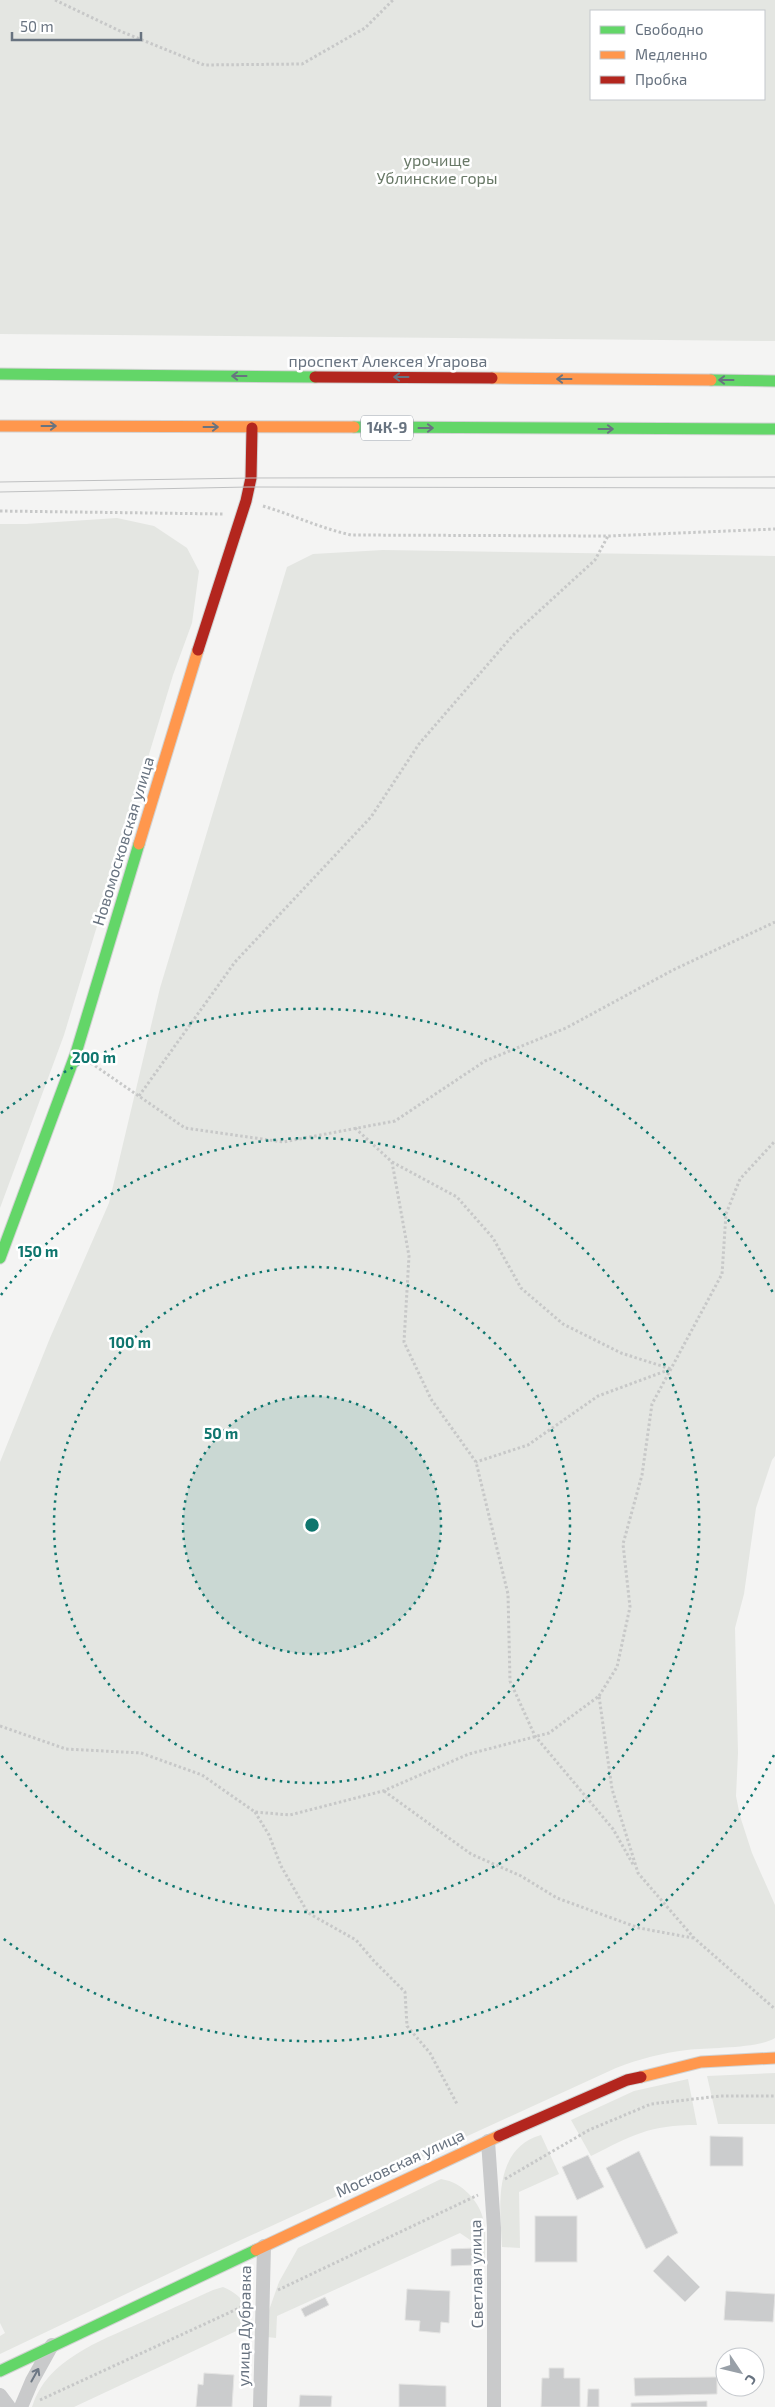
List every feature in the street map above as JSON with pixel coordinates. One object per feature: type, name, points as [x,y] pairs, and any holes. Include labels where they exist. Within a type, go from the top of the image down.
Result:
[{"type":"street","name":"проспект Алексея Угарова","points":[[0,374],[775,381]]},
{"type":"street","name":"14К-9","points":[[0,426],[775,429]]},
{"type":"street","name":"Новомосковская улица","points":[[0,1258],[76,1052],[217,587],[246,501],[251,478],[252,428]]},
{"type":"street","name":"Московская улица","points":[[0,2371],[488,2141],[627,2080],[702,2062],[775,2058]]},
{"type":"street","name":"Светлая улица","points":[[488,2141],[494,2228],[494,2407]]},
{"type":"street","name":"улица Дубравка","points":[[260,2407],[264,2246]]},
{"type":"street","points":[[28,2405],[32,2381],[52,2345]]},
{"type":"street","points":[[0,2395],[9,2407]]},
{"type":"path","points":[[55,0],[120,31],[204,65],[302,64],[365,28],[393,0]]},
{"type":"path","points":[[246,501],[289,514],[320,528],[351,535],[608,536],[775,529]]},
{"type":"path","points":[[0,511],[242,514]]},
{"type":"path","points":[[139,1096],[235,962],[371,817],[419,744],[514,634],[595,560],[608,536]]},
{"type":"path","points":[[76,1052],[184,1128],[283,1142],[395,1121],[485,1061],[566,1028],[673,970],[775,922]]},
{"type":"path","points":[[355,1128],[392,1162],[457,1197],[493,1238],[521,1288],[563,1324],[621,1353],[671,1369]]},
{"type":"path","points":[[255,1812],[290,1815],[383,1791],[469,1754],[549,1733],[599,1696],[617,1667],[630,1607],[623,1544],[642,1475],[652,1404],[722,1274],[726,1214],[740,1179],[775,1142]]},
{"type":"path","points":[[392,1162],[408,1256],[404,1342],[431,1399],[476,1462],[508,1594],[510,1681],[535,1736],[612,1829],[638,1873],[694,1938],[775,2009]]},
{"type":"path","points":[[476,1462],[528,1445],[598,1396],[671,1369]]},
{"type":"path","points":[[599,1696],[612,1788],[638,1873]]},
{"type":"path","points":[[0,1726],[66,1749],[141,1752],[202,1775],[255,1812],[269,1835],[282,1866],[308,1913],[356,1940],[405,1992],[407,2026],[430,2053],[457,2104]]},
{"type":"path","points":[[383,1791],[471,1854],[521,1876],[558,1898],[639,1928],[694,1938]]},
{"type":"path","points":[[28,2405],[463,2203],[589,2130],[651,2104],[720,2096],[775,2096]]},
{"type":"green space","name":"урочище Ублинские горы","points":[[0,0],[775,0],[775,341],[0,334]]},
{"type":"green space","points":[[117,518],[154,526],[187,548],[199,571],[192,623],[173,675],[64,1035],[0,1208],[0,524]]},
{"type":"green space","points":[[383,550],[775,556],[775,1456],[756,1508],[744,1594],[735,1628],[738,1753],[736,1796],[740,1816],[752,1853],[775,1905],[775,2038],[767,2042],[745,2046],[669,2053],[642,2059],[616,2068],[193,2262],[0,2354],[0,2336],[5,2333],[0,2323],[0,1462],[50,1338],[109,1203],[160,988],[287,567],[313,554]]},
{"type":"green space","points":[[775,2073],[775,2124],[718,2124],[707,2076]]},
{"type":"green space","points":[[688,2079],[697,2125],[680,2125],[653,2129],[630,2137],[591,2156],[571,2120],[634,2091]]},
{"type":"green space","points":[[541,2135],[559,2174],[519,2192],[520,2248],[502,2247],[501,2198],[502,2182],[507,2166],[514,2153],[525,2142]]},
{"type":"green space","points":[[441,2179],[463,2189],[476,2202],[483,2218],[485,2264],[476,2264],[476,2244],[460,2233],[277,2316],[276,2338],[267,2337],[268,2313],[279,2282],[298,2248]]},
{"type":"green space","points":[[223,2287],[238,2296],[247,2308],[252,2322],[253,2339],[247,2338],[247,2326],[74,2407],[32,2407],[39,2391],[49,2377],[76,2354],[108,2337]]},
{"type":"building","points":[[710,2136],[743,2137],[743,2166],[710,2166]]},
{"type":"building","points":[[639,2151],[678,2233],[646,2249],[606,2168]]},
{"type":"building","points":[[588,2155],[604,2187],[577,2200],[562,2167]]},
{"type":"building","points":[[535,2216],[577,2216],[577,2262],[535,2262]]},
{"type":"building","points":[[474,2248],[474,2265],[451,2266],[451,2249]]},
{"type":"building","points":[[668,2255],[700,2287],[685,2302],[653,2271]]},
{"type":"building","points":[[407,2289],[450,2291],[449,2323],[441,2322],[440,2333],[419,2331],[420,2321],[405,2320]]},
{"type":"building","points":[[726,2291],[775,2294],[773,2322],[724,2320]]},
{"type":"building","points":[[325,2297],[329,2305],[305,2317],[301,2309]]},
{"type":"building","points":[[549,2368],[564,2368],[564,2378],[580,2378],[580,2407],[541,2407],[542,2378],[549,2378]]},
{"type":"building","points":[[204,2373],[234,2375],[232,2407],[196,2407],[198,2384],[203,2385]]},
{"type":"building","points":[[715,2377],[715,2394],[635,2396],[634,2378]]},
{"type":"building","points":[[399,2384],[446,2386],[446,2407],[399,2407]]},
{"type":"building","points":[[588,2389],[599,2389],[599,2407],[587,2407]]},
{"type":"building","points":[[300,2395],[332,2396],[331,2407],[299,2407]]},
{"type":"building","points":[[707,2401],[707,2407],[631,2407],[631,2403]]},
{"type":"tram line","points":[[0,482],[251,478],[775,477]]},
{"type":"tram line","points":[[0,492],[248,487],[775,488]]},
{"type":"traffic: fast","points":[[0,374],[315,377]]},
{"type":"traffic: fast","points":[[711,380],[775,381]]},
{"type":"traffic: fast","points":[[354,427],[775,429]]},
{"type":"traffic: fast","points":[[0,1258],[76,1053],[139,844]]},
{"type":"traffic: fast","points":[[0,2371],[256,2250]]},
{"type":"traffic: slow","points":[[492,378],[711,380]]},
{"type":"traffic: slow","points":[[0,426],[354,427]]},
{"type":"traffic: slow","points":[[139,844],[198,650]]},
{"type":"traffic: slow","points":[[641,2077],[701,2062],[775,2058]]},
{"type":"traffic: slow","points":[[256,2250],[499,2136]]},
{"type":"traffic: jam","points":[[315,377],[492,378]]},
{"type":"traffic: jam","points":[[198,650],[246,501],[251,478],[252,428]]},
{"type":"traffic: jam","points":[[499,2136],[627,2080],[641,2077]]}]
